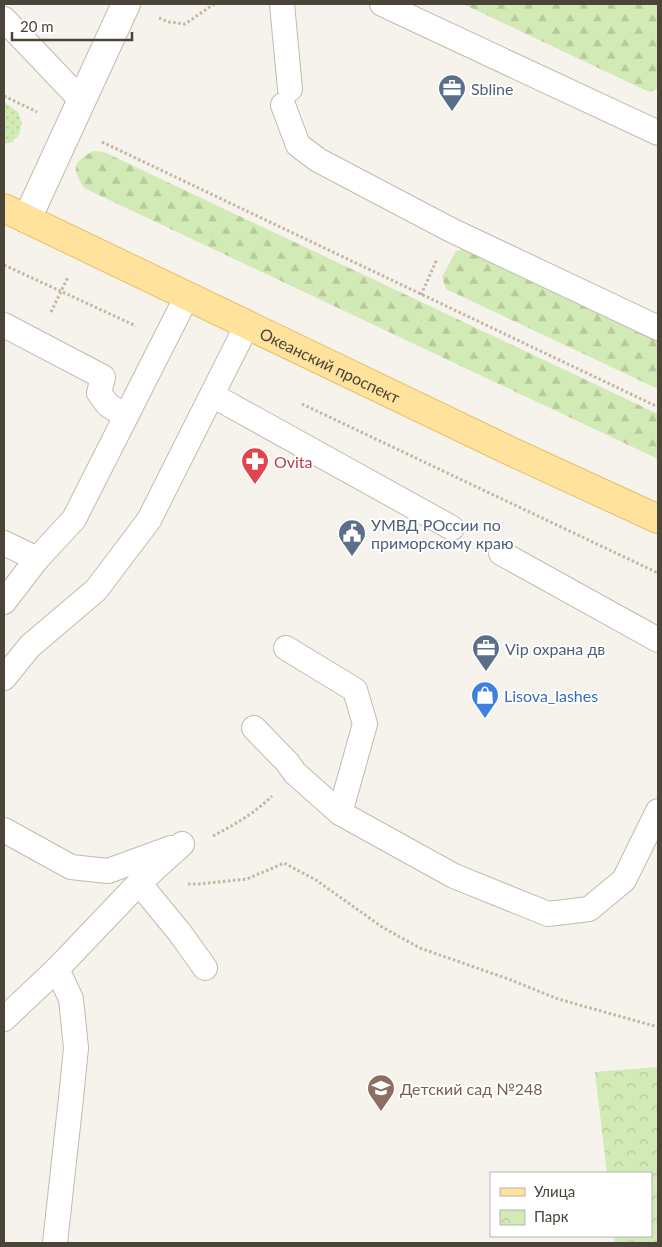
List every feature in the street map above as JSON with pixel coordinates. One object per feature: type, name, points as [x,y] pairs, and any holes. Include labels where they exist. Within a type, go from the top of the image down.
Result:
[{"type":"main road","name":"Океанский проспект","points":[[15,214],[508,450],[658,519]]},
{"type":"street","points":[[15,214],[69,127],[126,4]]},
{"type":"lane","points":[[282,4],[286,97],[298,145],[318,160],[451,230],[658,328]]},
{"type":"lane","points":[[382,4],[658,133]]},
{"type":"lane","points":[[4,19],[81,100]]},
{"type":"lane","points":[[4,602],[12,581],[74,519],[186,296]]},
{"type":"lane","points":[[4,325],[103,377],[99,393],[108,404],[126,416]]},
{"type":"lane","points":[[4,678],[30,646],[96,590],[149,520],[247,325]]},
{"type":"lane","points":[[212,395],[452,528]]},
{"type":"lane","points":[[4,543],[36,559]]},
{"type":"lane","points":[[501,553],[658,640]]},
{"type":"lane","points":[[286,648],[354,690],[365,724],[340,813]]},
{"type":"lane","points":[[254,728],[295,773],[340,813],[454,876],[548,914],[589,910],[624,880],[645,855],[658,845]]},
{"type":"lane","points":[[624,880],[658,810]]},
{"type":"lane","points":[[4,830],[71,867],[108,870],[182,844],[139,882],[57,969],[4,1019]]},
{"type":"lane","points":[[139,882],[206,968]]},
{"type":"lane","points":[[55,1243],[76,1048],[71,999],[57,969]]},
{"type":"path","points":[[153,15],[169,22],[184,24],[214,4]]},
{"type":"path","points":[[69,127],[658,407]]},
{"type":"path","points":[[421,295],[451,230]]},
{"type":"path","points":[[4,265],[165,339]]},
{"type":"path","points":[[48,317],[58,298]]},
{"type":"path","points":[[298,402],[658,573]]},
{"type":"path","points":[[238,823],[266,802]]},
{"type":"path","points":[[139,882],[198,884],[247,880],[284,863],[316,880],[382,927],[420,948],[558,999],[658,1027]]},
{"type":"green space","points":[[463,4],[658,4],[658,89],[649,92]]},
{"type":"green space","points":[[4,102],[18,112],[22,123],[19,135],[12,142],[4,144]]},
{"type":"green space","points":[[93,151],[104,152],[658,414],[658,459],[84,188],[77,175],[76,167],[81,159]]},
{"type":"green space","points":[[466,248],[658,339],[658,389],[446,289],[442,277],[456,251]]},
{"type":"green space","points":[[658,1067],[658,1243],[615,1243],[614,1237],[652,1237],[652,1172],[607,1172],[595,1072]]},
{"type":"place","name":"Sbline","points":[[452,112]]},
{"type":"place","name":"Ovita","points":[[255,485]]},
{"type":"place","name":"УМВД РОссии по приморскому краю","points":[[352,557]]},
{"type":"place","name":"Vip охрана дв","points":[[486,672]]},
{"type":"place","name":"Lisova_lashes","points":[[485,719]]},
{"type":"place","name":"Детский сад №248","points":[[381,1112]]}]
